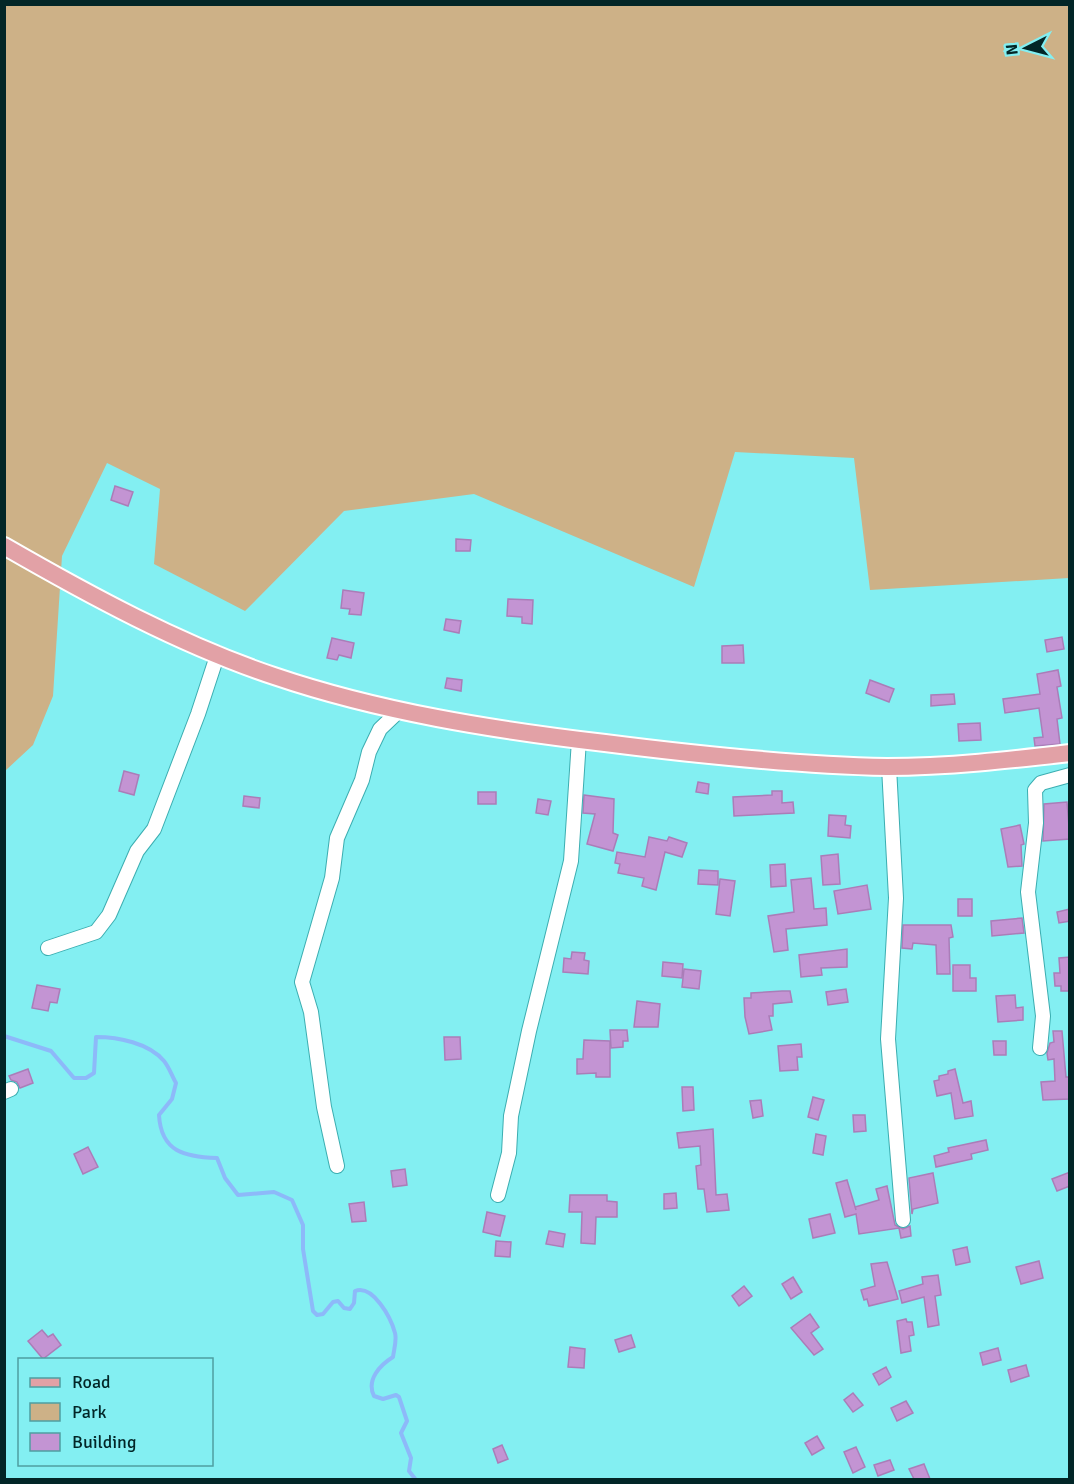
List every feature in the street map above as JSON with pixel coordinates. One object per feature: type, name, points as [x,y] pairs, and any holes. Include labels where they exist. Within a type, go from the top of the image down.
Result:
[{"type":"main road","points":[[4,546],[130,615],[218,653],[309,687],[401,709],[502,729],[579,740],[771,761],[889,767],[1070,753]]},
{"type":"street","points":[[48,948],[96,932],[109,915],[137,851],[154,829],[198,714],[218,653]]},
{"type":"street","points":[[337,1166],[324,1107],[311,1012],[302,982],[332,878],[337,838],[362,780],[369,752],[376,736],[380,729],[401,709]]},
{"type":"street","points":[[498,1195],[509,1153],[511,1116],[529,1031],[571,861],[579,740]]},
{"type":"street","points":[[889,767],[896,898],[888,1039],[903,1220]]},
{"type":"street","points":[[1040,1048],[1043,1016],[1028,892],[1036,823],[1035,790],[1041,783],[1070,775]]},
{"type":"green space","points":[[5,5],[1069,5],[1069,578],[870,590],[854,458],[735,452],[694,587],[474,494],[344,511],[245,611],[154,564],[160,489],[107,463],[62,556],[53,696],[33,745],[5,771]]},
{"type":"building","points":[[115,486],[133,492],[128,506],[111,500]]},
{"type":"building","points":[[456,539],[471,540],[470,551],[456,551]]},
{"type":"building","points":[[343,590],[364,593],[361,615],[349,614],[350,609],[341,608]]},
{"type":"building","points":[[508,599],[533,600],[532,624],[522,623],[522,617],[507,616]]},
{"type":"building","points":[[446,619],[461,621],[459,633],[444,630]]},
{"type":"building","points":[[1062,637],[1064,649],[1047,652],[1045,640]]},
{"type":"building","points":[[332,638],[354,643],[351,658],[339,655],[337,660],[327,658]]},
{"type":"building","points":[[743,645],[744,663],[722,663],[722,646]]},
{"type":"building","points":[[1058,670],[1061,686],[1057,687],[1062,718],[1057,719],[1060,744],[1035,746],[1034,738],[1043,737],[1039,708],[1005,713],[1003,699],[1040,694],[1037,674]]},
{"type":"building","points":[[447,678],[462,680],[461,691],[445,688]]},
{"type":"building","points":[[870,680],[894,689],[889,702],[866,693]]},
{"type":"building","points":[[954,694],[955,704],[931,706],[931,695]]},
{"type":"building","points":[[980,723],[981,740],[959,741],[958,724]]},
{"type":"building","points":[[124,771],[139,775],[134,795],[119,791]]},
{"type":"building","points":[[698,782],[709,784],[708,794],[696,792]]},
{"type":"building","points":[[772,791],[782,791],[782,803],[793,802],[794,813],[734,816],[733,797],[772,795]]},
{"type":"building","points":[[478,792],[496,792],[496,804],[478,804]]},
{"type":"building","points":[[584,795],[614,799],[613,833],[618,835],[613,851],[587,844],[595,814],[583,813]]},
{"type":"building","points":[[244,796],[260,798],[259,808],[243,806]]},
{"type":"building","points":[[538,799],[551,801],[548,815],[536,813]]},
{"type":"building","points":[[1067,802],[1070,839],[1043,841],[1044,804]]},
{"type":"building","points":[[829,815],[846,816],[845,825],[851,826],[850,838],[828,836]]},
{"type":"building","points":[[1020,825],[1024,844],[1021,845],[1022,866],[1008,867],[1001,829]]},
{"type":"building","points":[[649,837],[667,841],[669,837],[687,843],[682,857],[665,852],[656,890],[642,886],[644,878],[618,873],[620,864],[615,863],[617,852],[645,857]]},
{"type":"building","points":[[838,854],[840,884],[823,885],[821,856]]},
{"type":"building","points":[[785,864],[786,886],[771,887],[770,865]]},
{"type":"building","points":[[699,870],[718,871],[718,885],[698,884]]},
{"type":"building","points":[[811,878],[814,909],[826,908],[827,925],[786,929],[788,950],[774,952],[768,916],[794,912],[791,880]]},
{"type":"building","points":[[720,879],[735,881],[730,916],[716,914]]},
{"type":"building","points":[[867,885],[871,909],[838,914],[834,891]]},
{"type":"building","points":[[958,899],[972,899],[972,916],[958,916]]},
{"type":"building","points":[[1070,909],[1070,921],[1059,923],[1057,912]]},
{"type":"building","points":[[1022,918],[1024,933],[992,936],[991,921]]},
{"type":"building","points":[[903,925],[951,925],[953,937],[949,938],[950,974],[937,974],[936,945],[913,943],[912,949],[902,948]]},
{"type":"building","points":[[847,949],[847,967],[821,968],[822,975],[801,977],[799,955]]},
{"type":"building","points":[[572,952],[585,953],[584,960],[589,961],[588,974],[563,972],[564,958],[571,959]]},
{"type":"building","points":[[1070,957],[1070,991],[1061,991],[1061,986],[1055,986],[1054,973],[1060,973],[1059,958]]},
{"type":"building","points":[[663,962],[683,964],[682,978],[662,976]]},
{"type":"building","points":[[953,965],[970,965],[970,978],[976,978],[976,991],[953,991]]},
{"type":"building","points":[[684,969],[701,971],[699,989],[682,987]]},
{"type":"building","points":[[37,985],[60,989],[57,1003],[50,1002],[48,1011],[32,1008]]},
{"type":"building","points":[[846,989],[848,1002],[828,1005],[826,992]]},
{"type":"building","points":[[790,991],[792,1002],[773,1004],[773,1016],[769,1016],[772,1030],[749,1034],[744,998],[751,998],[751,993]]},
{"type":"building","points":[[1015,995],[1016,1008],[1023,1007],[1023,1020],[998,1022],[996,996]]},
{"type":"building","points":[[637,1001],[660,1004],[658,1027],[634,1027]]},
{"type":"building","points":[[610,1030],[627,1030],[628,1041],[623,1041],[623,1047],[611,1048]]},
{"type":"building","points":[[1053,1031],[1062,1031],[1066,1077],[1070,1077],[1070,1099],[1043,1100],[1041,1082],[1055,1081],[1054,1059],[1048,1060],[1047,1053],[1050,1043],[1054,1042]]},
{"type":"building","points":[[444,1037],[460,1037],[461,1059],[445,1060]]},
{"type":"building","points":[[584,1040],[610,1041],[610,1077],[596,1077],[596,1073],[577,1074],[577,1059],[583,1059]]},
{"type":"building","points":[[993,1041],[1006,1041],[1006,1055],[994,1055]]},
{"type":"building","points":[[801,1044],[802,1057],[797,1057],[798,1070],[780,1071],[778,1046]]},
{"type":"building","points":[[28,1069],[33,1083],[20,1088],[17,1082],[11,1080],[9,1076]]},
{"type":"building","points":[[955,1069],[963,1103],[971,1101],[973,1116],[955,1119],[951,1093],[937,1096],[934,1081],[939,1080],[939,1076]]},
{"type":"building","points":[[682,1087],[693,1087],[694,1110],[683,1111]]},
{"type":"building","points":[[813,1097],[824,1100],[818,1120],[808,1117]]},
{"type":"building","points":[[761,1100],[763,1116],[753,1118],[750,1101]]},
{"type":"building","points":[[853,1115],[865,1115],[866,1131],[854,1132]]},
{"type":"building","points":[[713,1129],[716,1195],[727,1194],[729,1210],[707,1212],[704,1189],[698,1189],[696,1166],[701,1165],[700,1146],[679,1148],[677,1133]]},
{"type":"building","points":[[816,1134],[826,1136],[823,1155],[813,1153]]},
{"type":"building","points":[[986,1140],[988,1150],[971,1154],[972,1159],[936,1167],[934,1156],[949,1152],[948,1148]]},
{"type":"building","points":[[88,1147],[98,1167],[83,1174],[74,1154]]},
{"type":"building","points":[[405,1169],[407,1185],[393,1187],[391,1171]]},
{"type":"building","points":[[1070,1172],[1070,1186],[1057,1191],[1052,1179]]},
{"type":"building","points":[[933,1173],[938,1203],[913,1209],[912,1214],[909,1178]]},
{"type":"building","points":[[847,1180],[855,1207],[879,1200],[876,1189],[887,1186],[895,1225],[903,1229],[910,1226],[911,1236],[901,1238],[899,1228],[859,1234],[856,1214],[845,1217],[836,1183]]},
{"type":"building","points":[[676,1193],[677,1208],[664,1209],[664,1194]]},
{"type":"building","points":[[570,1195],[607,1195],[607,1201],[617,1202],[617,1217],[596,1217],[595,1244],[581,1243],[582,1212],[569,1212]]},
{"type":"building","points":[[364,1202],[366,1221],[352,1222],[349,1204]]},
{"type":"building","points":[[487,1212],[505,1216],[500,1236],[483,1232]]},
{"type":"building","points":[[830,1214],[835,1233],[813,1238],[809,1219]]},
{"type":"building","points":[[549,1231],[565,1234],[563,1247],[546,1244]]},
{"type":"building","points":[[496,1241],[511,1242],[510,1257],[495,1256]]},
{"type":"building","points":[[967,1247],[970,1262],[956,1265],[953,1250]]},
{"type":"building","points":[[1039,1261],[1043,1278],[1021,1284],[1016,1267]]},
{"type":"building","points":[[887,1262],[898,1299],[869,1306],[861,1290],[875,1286],[871,1264]]},
{"type":"building","points":[[938,1275],[941,1295],[935,1296],[939,1325],[928,1327],[924,1297],[902,1303],[899,1291],[923,1284],[922,1277]]},
{"type":"building","points":[[793,1277],[802,1292],[791,1299],[782,1284]]},
{"type":"building","points":[[744,1286],[752,1296],[739,1306],[732,1296]]},
{"type":"building","points":[[810,1314],[819,1327],[811,1333],[823,1349],[814,1355],[791,1328]]},
{"type":"building","points":[[906,1319],[907,1322],[912,1322],[914,1335],[909,1336],[911,1351],[901,1353],[897,1321]]},
{"type":"building","points":[[42,1330],[48,1337],[53,1334],[61,1345],[42,1358],[28,1341]]},
{"type":"building","points":[[631,1335],[635,1347],[619,1352],[615,1340]]},
{"type":"building","points":[[570,1347],[585,1349],[584,1368],[568,1367]]},
{"type":"building","points":[[998,1348],[1001,1360],[983,1365],[980,1353]]},
{"type":"building","points":[[1026,1365],[1029,1376],[1011,1382],[1008,1370]]},
{"type":"building","points":[[886,1367],[891,1377],[879,1385],[873,1374]]},
{"type":"building","points":[[853,1393],[863,1405],[853,1412],[844,1400]]},
{"type":"building","points":[[906,1401],[913,1413],[897,1421],[891,1408]]},
{"type":"building","points":[[817,1436],[824,1448],[812,1455],[805,1443]]},
{"type":"building","points":[[502,1445],[508,1459],[498,1463],[493,1449]]},
{"type":"building","points":[[856,1447],[865,1467],[853,1473],[844,1452]]},
{"type":"building","points":[[890,1460],[894,1470],[878,1476],[874,1465]]},
{"type":"building","points":[[924,1464],[930,1479],[914,1479],[909,1469]]},
{"type":"waterway","points":[[4,1036],[51,1051],[74,1078],[86,1078],[94,1073],[96,1037],[114,1038],[142,1045],[164,1061],[176,1083],[172,1099],[159,1115],[164,1137],[170,1145],[185,1154],[217,1158],[225,1178],[238,1195],[274,1192],[292,1200],[303,1225],[303,1249],[313,1311],[317,1315],[323,1314],[333,1302],[338,1301],[344,1308],[350,1309],[354,1303],[355,1291],[362,1290],[375,1297],[390,1319],[396,1339],[393,1357],[383,1364],[376,1374],[372,1390],[374,1396],[383,1399],[396,1395],[399,1397],[407,1421],[401,1433],[411,1458],[409,1471],[416,1480]]}]
